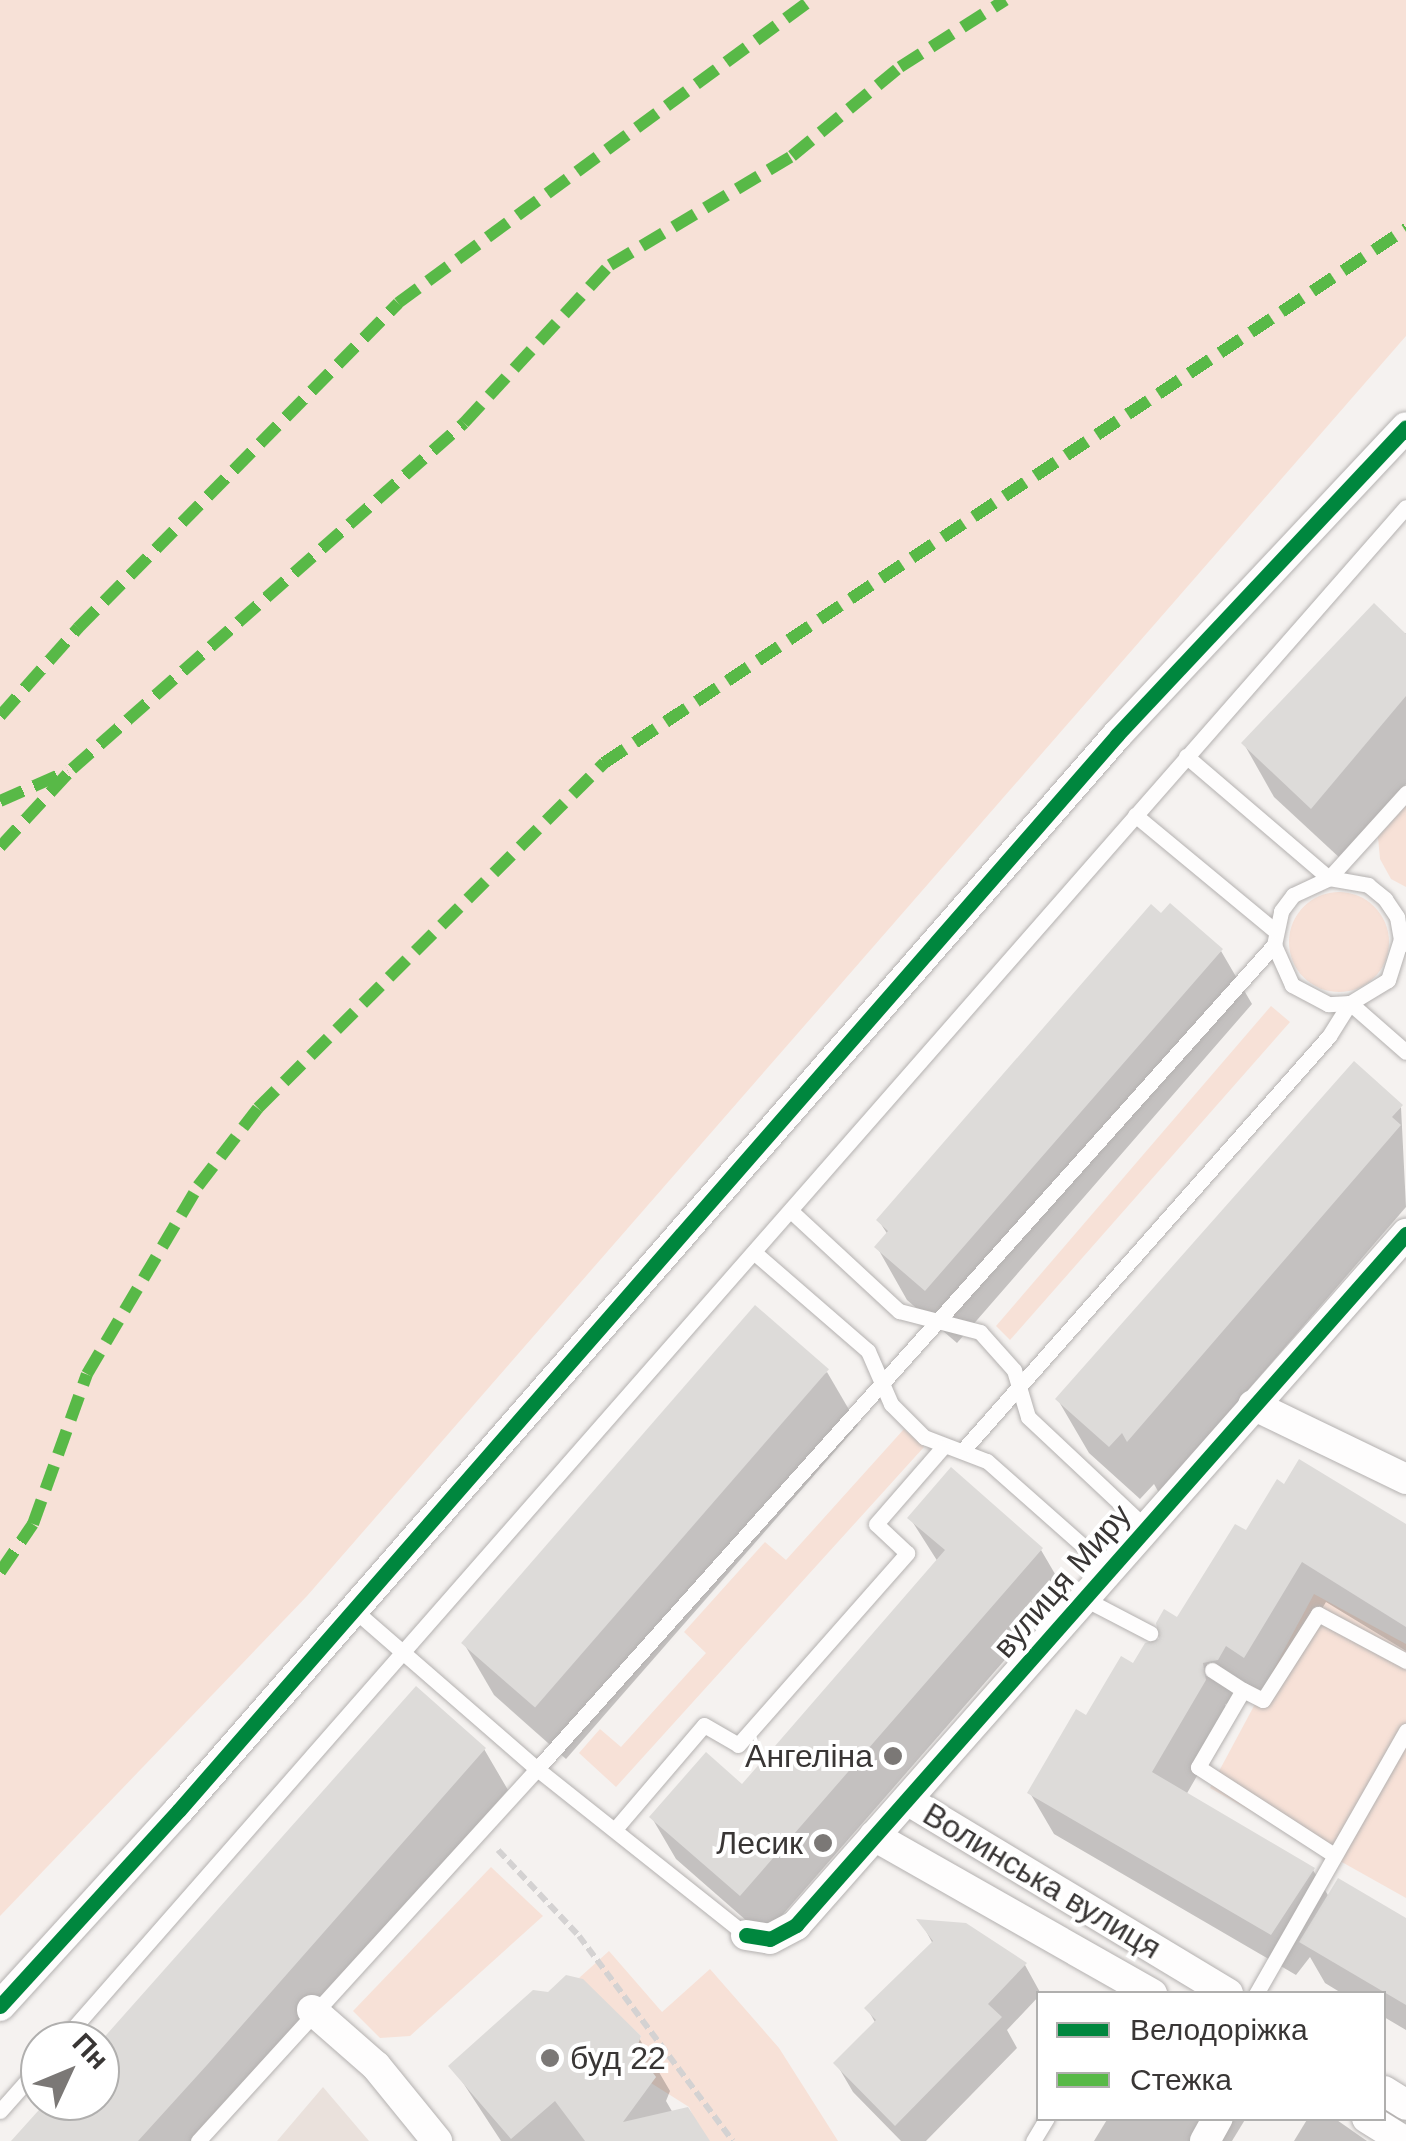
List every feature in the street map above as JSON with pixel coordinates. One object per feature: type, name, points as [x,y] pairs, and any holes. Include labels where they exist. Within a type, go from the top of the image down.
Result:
[{"type":"street","points":[[0,2006],[354,1609],[1117,735],[1406,427]]},
{"type":"street","name":"вулиця Миру","points":[[746,1935],[770,1939],[796,1925],[1406,1234]]},
{"type":"street","points":[[1254,1405],[1406,1479]]},
{"type":"street","name":"Волинська вулиця","points":[[907,1800],[1223,1991]]},
{"type":"street","name":"Волинська вулиця","points":[[874,1836],[1147,1991]]},
{"type":"street","points":[[312,2010],[376,2066],[437,2141]]},
{"type":"street","points":[[1371,2121],[1404,2141]]},
{"type":"lane","points":[[80,2021],[405,1656],[1406,508]]},
{"type":"lane","points":[[964,1450],[1329,1036],[1350,1003],[1388,980],[1404,939],[1385,899],[1368,885],[1329,878],[1186,756]]},
{"type":"lane","points":[[198,2141],[312,2010],[536,1769],[883,1382],[1274,937],[1293,895],[1329,878],[1406,793]]},
{"type":"lane","points":[[1135,815],[1274,937],[1292,985],[1328,1004],[1350,1003],[1406,1052]]},
{"type":"lane","points":[[792,1212],[899,1311],[980,1332],[1001,1352],[1020,1386],[1028,1417],[1146,1528]]},
{"type":"lane","points":[[756,1254],[868,1352],[903,1418],[942,1448],[964,1450],[987,1462],[1109,1569]]},
{"type":"lane","points":[[616,1828],[704,1725],[738,1745],[907,1553],[876,1524],[942,1448]]},
{"type":"lane","points":[[1083,1598],[1150,1633]]},
{"type":"lane","points":[[354,1609],[536,1769],[616,1828],[746,1935]]},
{"type":"lane","points":[[1212,1670],[1263,1700],[1318,1614],[1406,1662]]},
{"type":"lane","points":[[1244,1690],[1198,1767],[1334,1855]]},
{"type":"lane","points":[[1258,1991],[1406,1731]]},
{"type":"lane","points":[[0,2111],[20,2088]]},
{"type":"path","points":[[479,1831],[579,1936],[733,2141]]},
{"type":"shaded area","points":[[0,0],[1406,0],[1406,336],[307,1596],[0,1916]]},
{"type":"shaded area","points":[[1406,806],[1406,887],[1391,879],[1380,859],[1378,837]]},
{"type":"shaded area","points":[[1339,892],[1358,896],[1374,907],[1385,923],[1389,942],[1385,961],[1374,977],[1358,988],[1339,992],[1320,988],[1304,977],[1293,961],[1289,942],[1293,923],[1304,907],[1320,896]]},
{"type":"shaded area","points":[[1271,1006],[1290,1022],[1010,1340],[996,1326]]},
{"type":"shaded area","points":[[904,1429],[924,1447],[616,1787],[579,1753],[600,1729],[621,1747],[706,1653],[684,1632],[765,1542],[786,1560]]},
{"type":"shaded area","points":[[1314,1594],[1406,1644],[1406,1898],[1210,1788]]},
{"type":"shaded area","points":[[491,1867],[543,1916],[410,2036],[380,2038],[353,2011]]},
{"type":"shaded area","points":[[609,1951],[662,2012],[710,1969],[779,2048],[838,2141],[704,2141],[689,2107],[651,2083],[656,2077],[636,2050],[641,2036],[579,1978]]},
{"type":"shaded area","points":[[323,2087],[369,2141],[277,2141]]},
{"type":"building","points":[[1374,603],[1406,634],[1406,696],[1311,809],[1241,743]]},
{"type":"building","points":[[1170,903],[1223,949],[925,1291],[874,1247],[888,1231],[876,1220],[1151,904],[1161,913]]},
{"type":"building","points":[[1354,1061],[1403,1105],[1392,1117],[1401,1125],[1127,1442],[1122,1433],[1109,1447],[1055,1399]]},
{"type":"building","points":[[755,1305],[829,1369],[535,1707],[461,1643]]},
{"type":"building","points":[[1299,1459],[1406,1524],[1406,1627],[1302,1562],[1244,1658],[1226,1646],[1218,1660],[1203,1663],[1206,1680],[1152,1772],[1315,1868],[1271,1935],[1027,1793],[1076,1709],[1086,1715],[1121,1656],[1133,1663],[1145,1643],[1159,1639],[1156,1623],[1164,1609],[1177,1617],[1235,1524],[1246,1530],[1277,1479],[1284,1484]]},
{"type":"building","points":[[951,1467],[1043,1548],[740,1896],[649,1817],[706,1752],[742,1784],[945,1550],[907,1518]]},
{"type":"building","points":[[416,1686],[486,1748],[138,2141],[11,2141],[29,2121],[120,2121],[119,2021]]},
{"type":"building","points":[[1338,1878],[1406,1918],[1406,2005],[1386,1991],[1299,1942]]},
{"type":"building","points":[[916,1919],[966,1923],[1027,1963],[988,2004],[1002,2017],[895,2126],[833,2063],[876,2020],[864,2008],[933,1941]]},
{"type":"building","name":"буд 22","points":[[566,1975],[583,1979],[641,2036],[636,2050],[656,2077],[623,2122],[688,2107],[710,2141],[585,2141],[555,2101],[511,2139],[448,2066],[533,1990],[548,1992]]},
{"type":"marked path","points":[[0,716],[78,628],[398,303],[811,0]]},
{"type":"marked path","points":[[0,847],[72,769],[464,423],[610,265],[792,156],[900,67],[1005,0]]},
{"type":"marked path","points":[[0,1572],[33,1524],[87,1374],[198,1186],[258,1108],[604,763],[1406,229]]},
{"type":"marked path","points":[[0,801],[68,771]]},
{"type":"cycle path","points":[[0,2006],[179,1810],[1117,735],[1406,427]]},
{"type":"cycle path","points":[[746,1935],[770,1939],[796,1925],[1406,1234]]},
{"type":"place","name":"Ангеліна","points":[[893,1756]]},
{"type":"place","name":"Лесик","points":[[823,1843]]},
{"type":"place","name":"буд 22","points":[[550,2058]]}]
